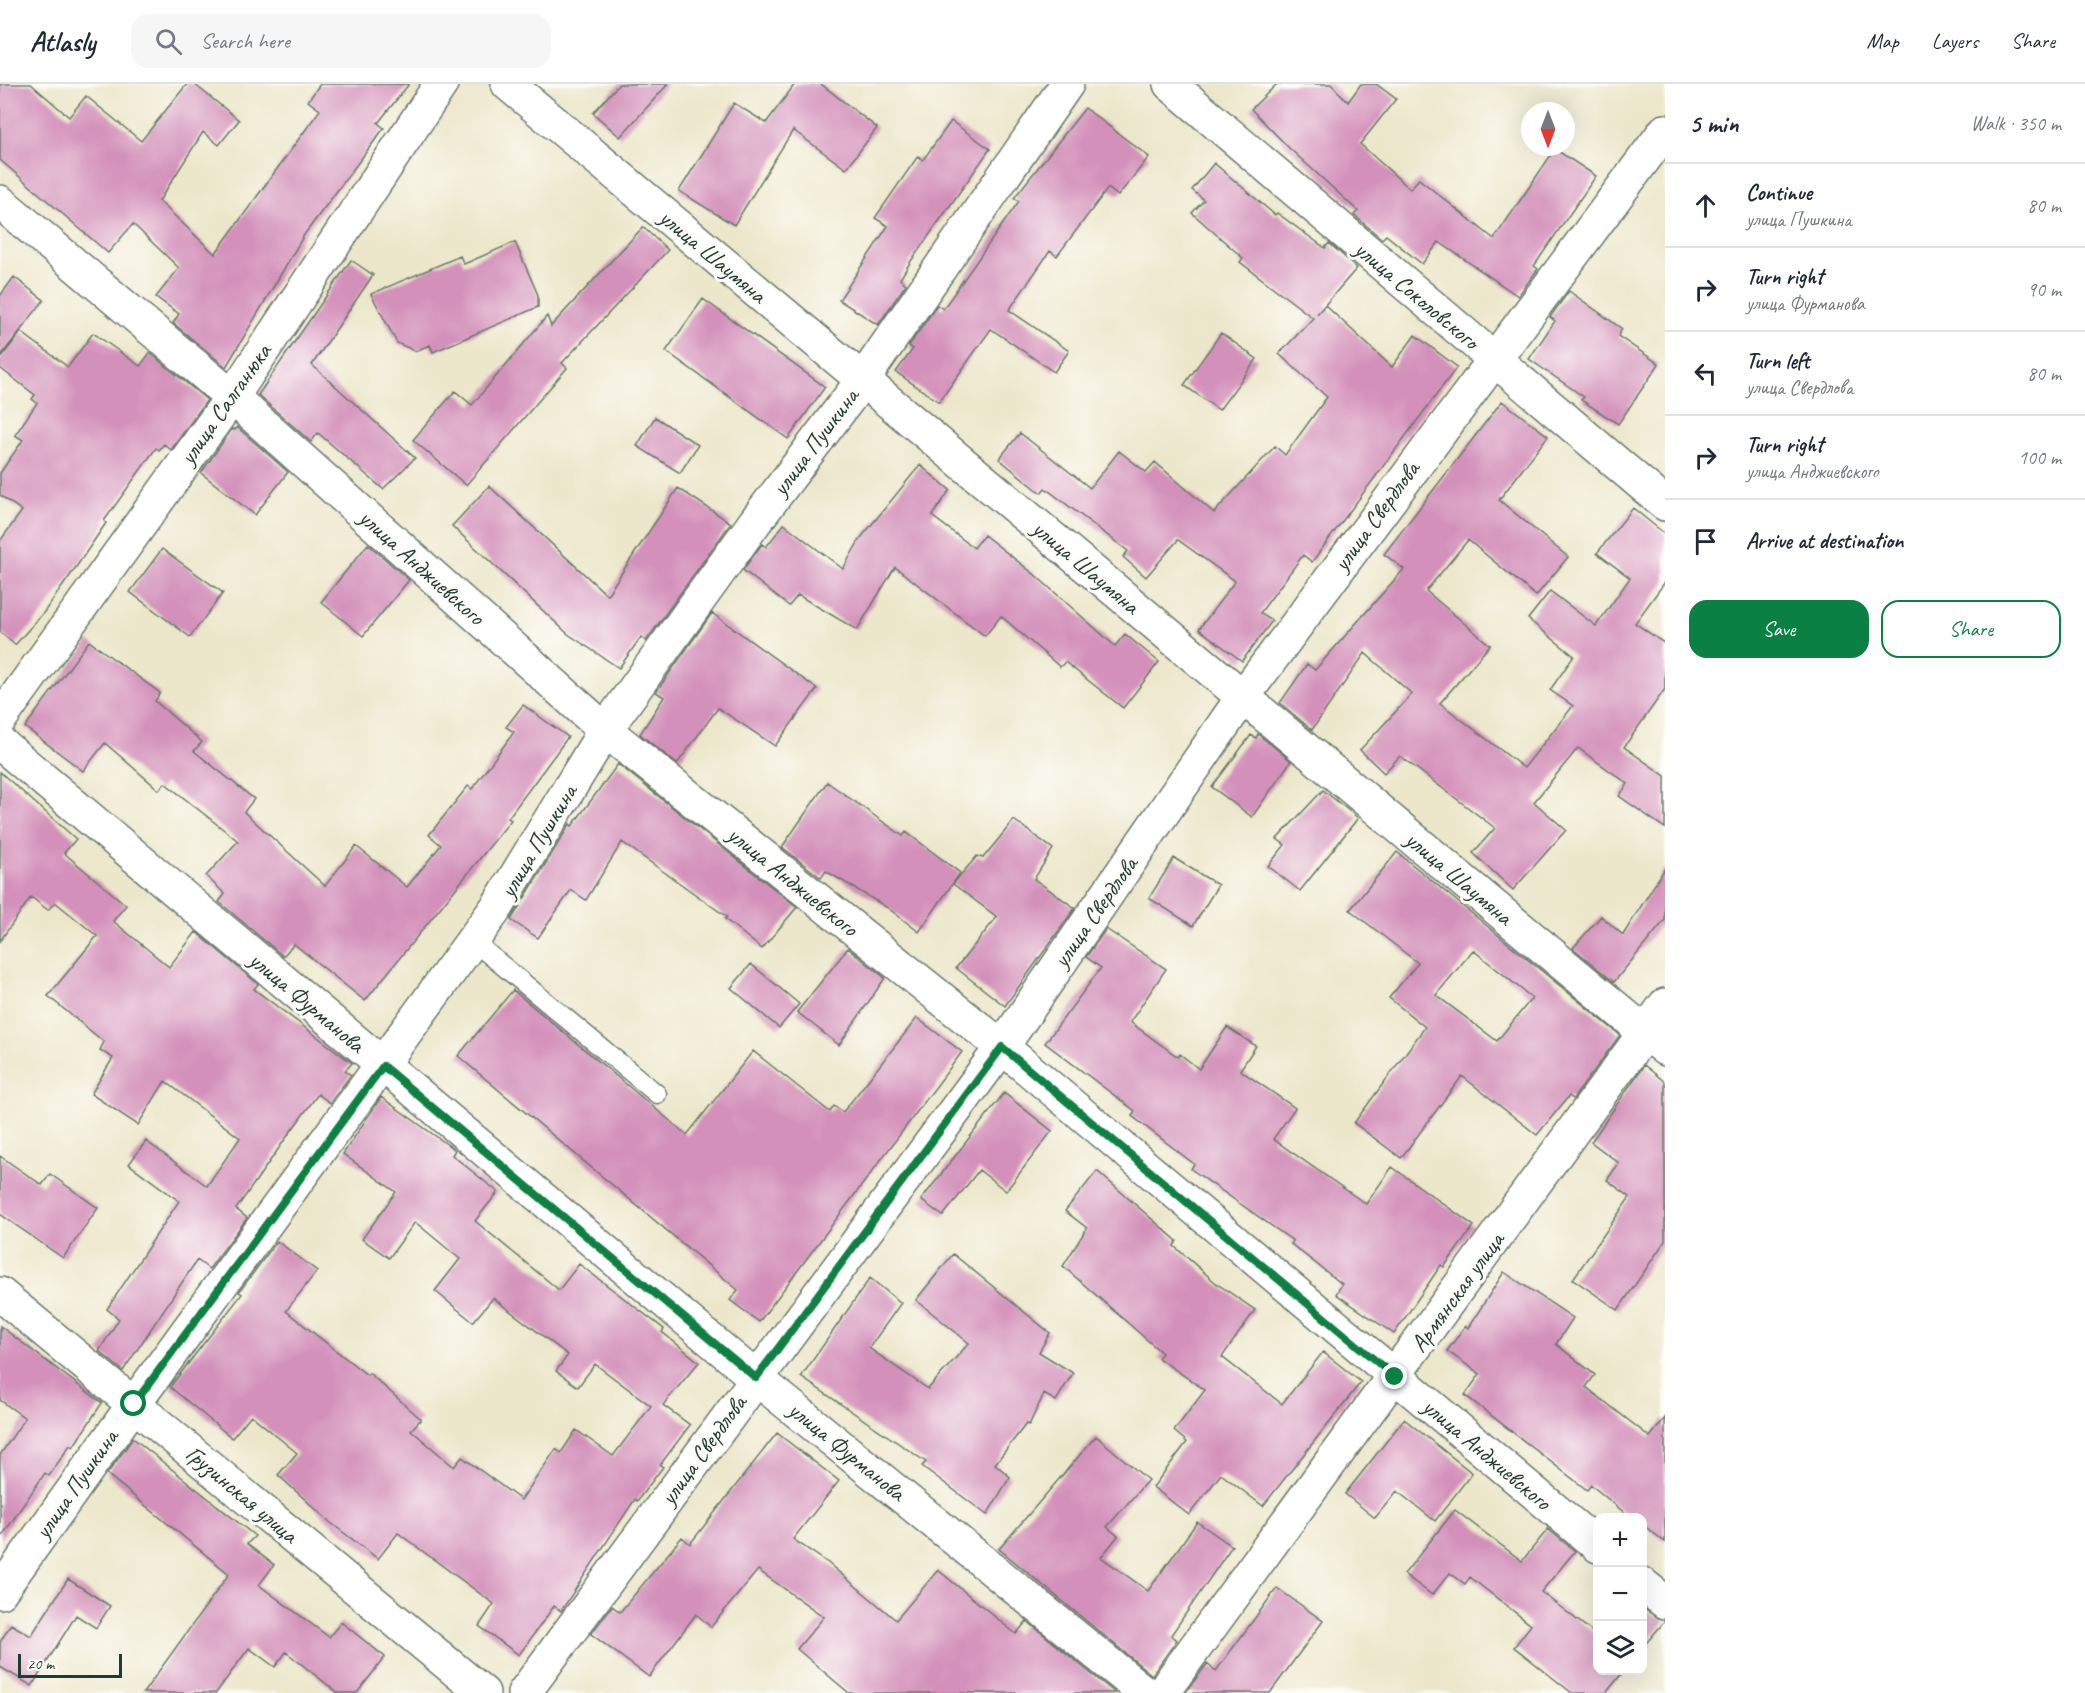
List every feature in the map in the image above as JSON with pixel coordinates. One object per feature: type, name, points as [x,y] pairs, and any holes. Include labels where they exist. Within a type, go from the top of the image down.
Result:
[{"type":"street","name":"улица Салганюка","points":[[0,719],[232,397],[441,84]]},
{"type":"street","name":"улица Шаумяна","points":[[508,84],[1655,1041]]},
{"type":"street","name":"улица Пушкина","points":[[0,1592],[134,1404],[473,941],[497,907],[605,730],[755,522],[862,381],[1067,84]]},
{"type":"street","name":"улица Соколовского","points":[[1170,84],[1665,504]]},
{"type":"street","name":"улица Свердлова","points":[[524,1693],[1002,1047],[1242,698],[1492,359],[1665,130]]},
{"type":"street","name":"улица Анджиевского","points":[[0,202],[232,397],[605,730],[1002,1047],[1593,1542]]},
{"type":"street","name":"улица Фурманова","points":[[0,743],[756,1378],[1144,1693]]},
{"type":"street","name":"Армянская улица","points":[[1162,1693],[1395,1377],[1655,1041],[1665,1005]]},
{"type":"street","name":"Грузинская улица","points":[[0,1294],[483,1693]]},
{"type":"street","points":[[1647,1588],[1665,1602]]},
{"type":"lane","points":[[473,941],[657,1094]]},
{"type":"building","points":[[0,84],[31,84],[69,117],[86,96],[141,141],[187,84],[194,84],[239,120],[219,145],[203,132],[159,201],[215,254],[320,110],[308,101],[320,84],[409,84],[378,123],[384,128],[304,235],[226,367],[173,323],[179,314],[156,297],[179,268],[133,224],[108,253],[0,160]]},
{"type":"building","points":[[619,84],[668,84],[620,137],[593,113]]},
{"type":"building","points":[[795,84],[821,84],[877,128],[846,169],[793,130],[734,225],[679,191],[734,103],[766,123]]},
{"type":"building","points":[[1277,84],[1331,84],[1348,102],[1361,84],[1376,84],[1396,99],[1360,144],[1410,189],[1419,179],[1494,239],[1550,156],[1566,156],[1596,176],[1534,266],[1538,269],[1518,296],[1439,242],[1422,264],[1386,235],[1382,239],[1354,215],[1358,211],[1289,148],[1251,109]]},
{"type":"building","points":[[1085,108],[1149,157],[1118,196],[1108,188],[1057,256],[1050,251],[1009,310],[1069,351],[1054,372],[991,329],[939,402],[896,372],[913,349],[909,346],[937,305],[943,309],[1019,201],[1014,198]]},
{"type":"building","points":[[951,121],[990,149],[911,261],[900,279],[906,284],[878,325],[839,300],[888,226],[875,218],[918,156],[923,160]]},
{"type":"building","points":[[1214,163],[1275,215],[1277,213],[1325,248],[1329,243],[1357,268],[1317,314],[1325,305],[1392,367],[1415,335],[1457,367],[1312,562],[1303,555],[1260,613],[1272,621],[1242,661],[1199,629],[1235,581],[1178,540],[1146,577],[1123,557],[1128,551],[1045,488],[1041,493],[999,459],[1020,433],[1090,488],[1119,451],[1146,472],[1155,462],[1214,513],[1275,446],[1285,455],[1327,397],[1279,354],[1313,318],[1240,262],[1243,258],[1192,213],[1204,200],[1192,190]]},
{"type":"building","points":[[643,227],[668,250],[562,363],[567,368],[466,485],[413,440],[455,391],[472,405],[547,316],[551,326]]},
{"type":"building","points":[[515,242],[538,295],[538,307],[433,352],[430,345],[415,351],[397,343],[371,294],[460,256],[464,264]]},
{"type":"building","points":[[351,260],[373,275],[312,365],[415,458],[383,489],[318,433],[311,442],[258,395]]},
{"type":"building","points":[[14,277],[44,300],[0,357],[0,296]]},
{"type":"building","points":[[1569,291],[1622,329],[1618,336],[1659,364],[1618,424],[1581,400],[1584,397],[1529,359],[1555,321],[1550,317]]},
{"type":"building","points":[[703,299],[825,387],[788,439],[666,351]]},
{"type":"building","points":[[21,332],[68,367],[93,333],[140,366],[150,353],[207,400],[171,450],[164,444],[159,450],[156,448],[104,521],[106,523],[72,573],[44,612],[15,645],[0,632],[0,541],[22,511],[0,495],[0,473],[23,440],[15,435],[37,403],[32,399],[35,395],[0,368],[0,359]]},
{"type":"building","points":[[1221,333],[1257,359],[1219,410],[1184,385]]},
{"type":"building","points":[[1502,401],[1548,436],[1499,500],[1568,557],[1536,596],[1468,540],[1426,591],[1490,645],[1440,703],[1524,768],[1573,706],[1550,690],[1574,656],[1528,619],[1550,591],[1596,626],[1630,578],[1597,553],[1633,508],[1665,534],[1665,582],[1635,623],[1665,644],[1665,689],[1624,747],[1665,776],[1665,828],[1619,796],[1628,784],[1578,748],[1534,802],[1566,830],[1513,890],[1473,853],[1495,828],[1400,756],[1384,773],[1360,750],[1412,694],[1365,653],[1312,730],[1280,703],[1307,664],[1315,670],[1404,569],[1384,554]]},
{"type":"building","points":[[655,417],[698,445],[680,473],[637,446]]},
{"type":"building","points":[[237,427],[288,472],[255,515],[201,473],[232,429],[235,430]]},
{"type":"building","points":[[920,465],[950,490],[932,516],[974,548],[984,535],[1034,574],[1115,646],[1125,634],[1159,662],[1123,708],[1065,662],[1060,667],[1001,616],[985,636],[895,567],[857,630],[798,595],[789,606],[743,570],[762,544],[766,547],[784,524],[843,569],[860,539]]},
{"type":"building","points":[[489,486],[607,595],[678,488],[731,523],[646,641],[641,637],[619,668],[568,634],[452,526]]},
{"type":"building","points":[[368,544],[409,580],[363,636],[321,602]]},
{"type":"building","points":[[162,549],[223,593],[190,637],[130,592]]},
{"type":"building","points":[[712,613],[817,689],[775,746],[718,708],[677,764],[640,734],[664,697],[656,692]]},
{"type":"building","points":[[89,641],[160,693],[155,701],[202,742],[194,751],[254,799],[244,812],[325,886],[356,846],[407,887],[441,845],[429,835],[468,786],[472,789],[514,732],[506,727],[523,705],[568,737],[508,818],[511,820],[365,1001],[294,944],[283,956],[219,902],[225,894],[206,876],[238,841],[165,783],[159,790],[105,743],[83,771],[25,727]]},
{"type":"building","points":[[1258,734],[1291,761],[1252,817],[1212,787],[1251,735],[1256,738]]},
{"type":"building","points":[[618,764],[797,907],[762,949],[725,919],[727,917],[622,842],[586,900],[571,890],[538,938],[511,920],[570,824],[572,826]]},
{"type":"building","points":[[0,772],[76,839],[64,853],[126,905],[113,921],[169,967],[196,932],[258,984],[254,989],[352,1063],[345,1071],[351,1075],[330,1103],[318,1094],[236,1209],[247,1218],[209,1269],[197,1260],[123,1371],[99,1351],[119,1319],[107,1309],[179,1201],[129,1164],[146,1141],[207,1186],[240,1138],[165,1081],[138,1125],[91,1094],[113,1058],[100,1050],[104,1042],[48,996],[97,936],[55,902],[48,910],[31,897],[0,941]]},
{"type":"building","points":[[827,782],[903,836],[906,832],[960,873],[919,932],[888,908],[826,871],[821,878],[782,847]]},
{"type":"building","points":[[1323,790],[1358,818],[1300,891],[1268,866],[1285,845],[1277,839]]},
{"type":"building","points":[[1014,820],[1053,849],[1034,879],[1075,908],[1005,1006],[956,968],[997,917],[953,884],[977,856],[983,858]]},
{"type":"building","points":[[1397,852],[1620,1035],[1573,1099],[1569,1096],[1537,1135],[1462,1076],[1401,1158],[1354,1123],[1425,1027],[1389,998],[1418,963],[1350,910]],"holes":[[[1473,950],[1532,998],[1497,1041],[1436,995]]]},
{"type":"building","points":[[1174,858],[1218,885],[1193,926],[1149,898]]},
{"type":"building","points":[[1665,868],[1665,920],[1614,982],[1573,948],[1601,916],[1623,935]]},
{"type":"building","points":[[1106,929],[1166,969],[1130,1022],[1178,1057],[1180,1054],[1199,1069],[1227,1027],[1256,1046],[1240,1070],[1295,1108],[1273,1139],[1366,1204],[1392,1167],[1474,1226],[1444,1267],[1441,1265],[1394,1334],[1336,1294],[1342,1284],[1291,1244],[1293,1241],[1191,1169],[1194,1164],[1132,1116],[1135,1111],[1045,1043],[1101,968],[1086,957]]},
{"type":"building","points":[[848,948],[885,978],[839,1045],[797,1012]]},
{"type":"building","points":[[751,964],[799,1004],[779,1028],[731,988]]},
{"type":"building","points":[[513,990],[687,1135],[753,1051],[830,1112],[834,1106],[843,1112],[917,1018],[962,1052],[759,1322],[730,1300],[738,1290],[458,1056]]},
{"type":"building","points":[[1644,1065],[1665,1082],[1665,1241],[1618,1310],[1573,1279],[1630,1197],[1607,1180],[1619,1163],[1591,1142]]},
{"type":"building","points":[[1004,1093],[1052,1131],[1006,1191],[979,1170],[943,1216],[921,1200]]},
{"type":"building","points":[[381,1097],[455,1150],[452,1155],[498,1192],[475,1221],[559,1290],[579,1264],[664,1329],[662,1332],[699,1362],[663,1405],[690,1425],[660,1465],[663,1467],[637,1501],[635,1499],[561,1611],[554,1606],[519,1655],[479,1626],[494,1604],[398,1533],[378,1559],[331,1523],[278,1475],[297,1453],[251,1415],[232,1438],[170,1387],[242,1294],[239,1292],[277,1241],[317,1271],[286,1311],[367,1375],[369,1373],[421,1419],[411,1430],[454,1467],[462,1457],[521,1500],[556,1449],[561,1453],[576,1430],[613,1456],[651,1406],[595,1364],[578,1387],[556,1371],[568,1355],[493,1298],[473,1322],[435,1291],[460,1259],[415,1222],[389,1258],[362,1239],[396,1192],[343,1154]]},
{"type":"building","points":[[0,1156],[42,1185],[50,1174],[98,1208],[63,1258],[0,1214]]},
{"type":"building","points":[[1097,1171],[1177,1241],[1174,1246],[1216,1283],[1255,1310],[1222,1357],[1282,1404],[1323,1352],[1361,1382],[1263,1506],[1221,1474],[1189,1515],[1153,1487],[1187,1442],[1174,1431],[1205,1390],[1158,1358],[1162,1353],[1063,1266],[1087,1228],[1065,1211]]},
{"type":"building","points":[[953,1254],[1050,1333],[1039,1352],[1073,1373],[1056,1401],[1044,1394],[1029,1425],[1026,1424],[995,1464],[1010,1477],[987,1515],[922,1466],[926,1462],[801,1377],[870,1278],[901,1303],[869,1348],[928,1389],[969,1343],[916,1300]]},
{"type":"building","points":[[1504,1272],[1573,1318],[1556,1344],[1595,1375],[1586,1387],[1650,1437],[1665,1418],[1665,1542],[1647,1528],[1647,1513],[1625,1513],[1591,1485],[1587,1490],[1465,1395],[1480,1374],[1447,1351],[1465,1326],[1468,1328]]},
{"type":"building","points":[[0,1326],[102,1403],[73,1447],[70,1445],[49,1476],[45,1473],[0,1539],[0,1455],[25,1418],[0,1400]]},
{"type":"building","points":[[1404,1419],[1472,1473],[1435,1521],[1397,1491],[1375,1518],[1345,1494]]},
{"type":"building","points":[[777,1433],[839,1481],[793,1539],[828,1563],[896,1620],[938,1570],[1016,1634],[1027,1621],[1115,1693],[849,1693],[797,1649],[824,1617],[758,1570],[711,1627],[696,1614],[649,1677],[591,1634],[612,1606],[620,1612],[682,1537],[690,1544]]},
{"type":"building","points":[[1096,1436],[1148,1480],[1107,1527],[1118,1536],[1101,1557],[1148,1591],[1197,1522],[1232,1546],[1171,1635],[1177,1640],[1152,1675],[999,1549]]},
{"type":"building","points":[[133,1438],[255,1536],[247,1544],[274,1565],[259,1585],[329,1637],[341,1622],[385,1657],[357,1693],[338,1693],[286,1652],[275,1667],[249,1648],[216,1693],[143,1693],[229,1574],[107,1474]]},
{"type":"building","points":[[1455,1510],[1522,1561],[1548,1529],[1575,1551],[1541,1592],[1593,1632],[1593,1675],[1621,1675],[1606,1693],[1572,1693],[1514,1647],[1531,1625],[1470,1577],[1465,1584],[1450,1573],[1432,1595],[1404,1574]]},
{"type":"building","points":[[68,1579],[110,1606],[96,1628],[76,1615],[32,1686],[0,1667],[0,1642],[11,1624],[31,1636]]},
{"type":"building","points":[[1277,1588],[1323,1621],[1270,1693],[1185,1693],[1207,1664],[1216,1671]]},
{"type":"building","points":[[1647,1611],[1665,1621],[1647,1642]]},
{"type":"route","points":[[134,1404],[383,1066],[756,1378],[1002,1047],[1395,1377]]}]
